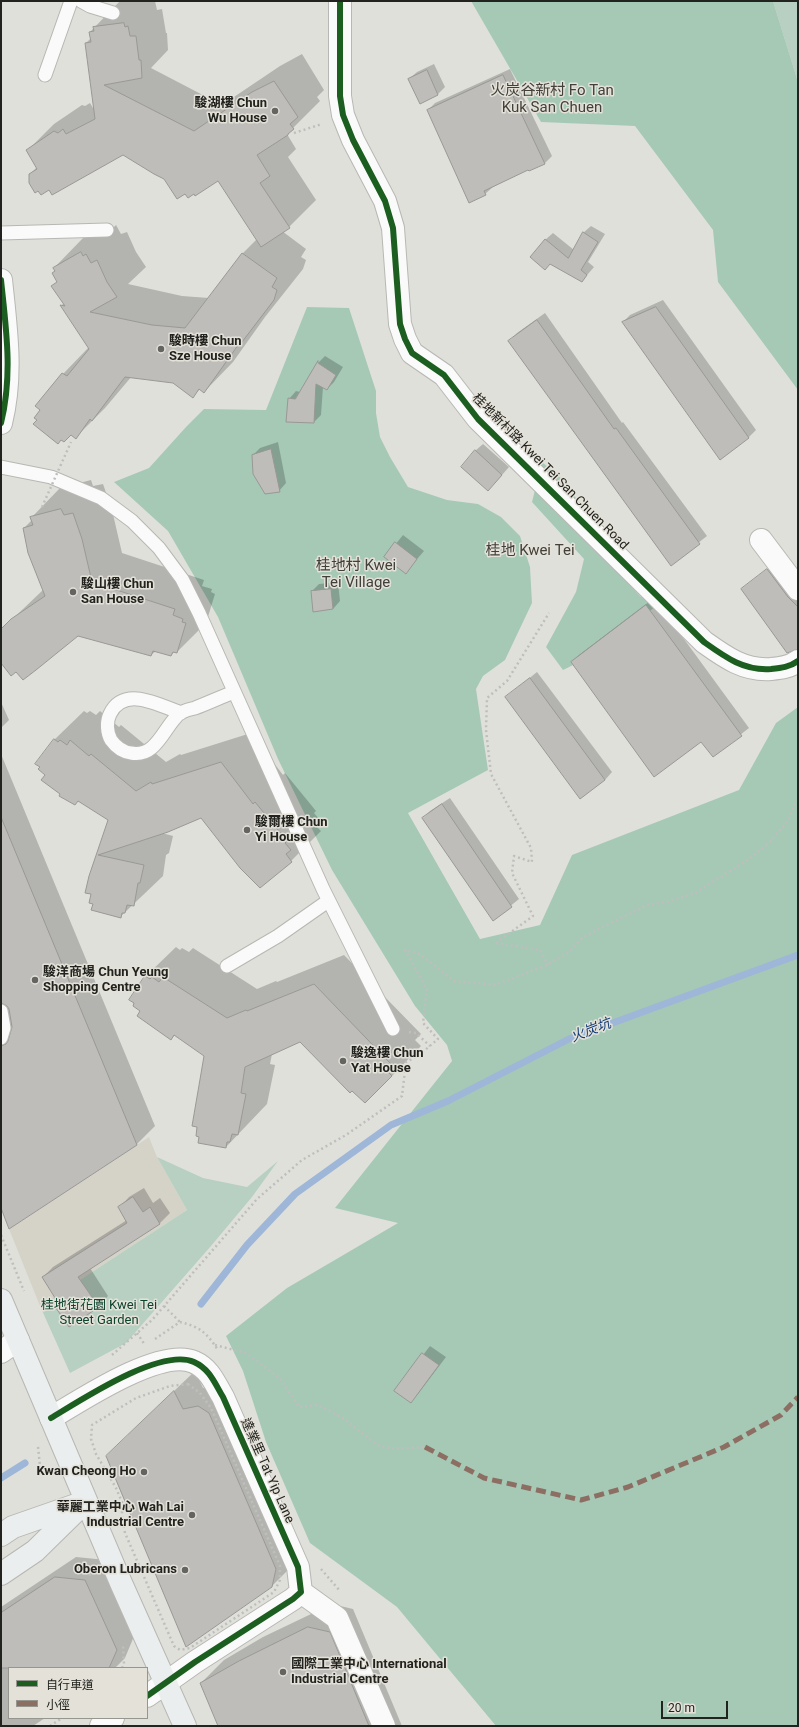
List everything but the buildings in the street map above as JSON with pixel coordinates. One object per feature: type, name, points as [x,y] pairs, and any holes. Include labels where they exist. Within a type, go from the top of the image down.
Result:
[{"type":"street","name":"桂地新村路 Kwei Tei San Chuen Road","points":[[340,1],[340,96],[343,115],[353,140],[385,201],[393,228],[400,324],[412,353],[435,368],[444,376],[478,418],[704,642],[730,661],[747,668],[762,670],[781,668],[792,665],[798,661]]},
{"type":"street","points":[[1,280],[8,345],[8,379],[1,423]]},
{"type":"street","points":[[761,540],[798,589]]},
{"type":"street","points":[[1,1300],[10,1346],[51,1418],[165,1684],[185,1726]]},
{"type":"street","name":"達業里 Tat Yip Lane","points":[[51,1418],[80,1400],[144,1368],[163,1361],[177,1359],[194,1362],[209,1372],[223,1397],[298,1567],[300,1592]]},
{"type":"street","points":[[1,1535],[13,1527],[86,1501]]},
{"type":"street","points":[[1,1574],[35,1552],[86,1501]]},
{"type":"street","points":[[148,1695],[195,1662],[293,1599],[300,1592],[337,1618],[384,1726]]},
{"type":"street","points":[[101,1726],[112,1719]]},
{"type":"lane","points":[[46,76],[71,1]]},
{"type":"lane","points":[[81,1],[90,6],[113,13]]},
{"type":"lane","points":[[1,233],[107,230]]},
{"type":"lane","points":[[1,467],[51,477],[102,498],[132,521],[159,548],[182,579],[199,613],[328,901],[393,1029]]},
{"type":"lane","points":[[181,713],[140,699],[131,698],[123,701],[113,709],[107,724],[108,733],[111,740],[120,749],[127,752],[141,753],[150,749],[157,743],[181,713],[234,692]]},
{"type":"lane","points":[[227,966],[278,936],[328,901]]},
{"type":"lane","points":[[1,1011],[4,1028],[1,1038]]},
{"type":"path","points":[[294,133],[327,122]]},
{"type":"path","points":[[42,507],[71,442]]},
{"type":"path","points":[[548,965],[540,950],[496,943],[533,916],[512,873],[514,856],[532,862],[531,848],[492,774],[486,730],[487,698],[507,681],[549,613]]},
{"type":"path","points":[[112,1356],[164,1306],[257,1199],[302,1160],[346,1135],[402,1096],[406,1062],[418,1056],[438,1039],[423,1023],[428,989],[405,950],[420,954],[454,981],[495,985],[548,965],[568,953],[582,938],[648,905],[667,902],[695,893],[749,859],[768,843],[787,822],[795,804],[798,802]]},
{"type":"path","points":[[416,1033],[430,1046]]},
{"type":"path","points":[[164,1306],[180,1322]]},
{"type":"path","points":[[137,1333],[145,1346]]},
{"type":"path","points":[[215,1345],[246,1353],[280,1378],[299,1407],[318,1405],[343,1418],[377,1445],[394,1449],[425,1447]]},
{"type":"path","points":[[188,1384],[200,1393],[211,1408],[280,1566],[280,1580],[274,1592],[190,1648],[180,1650],[174,1646],[125,1533],[122,1518],[122,1502],[116,1488],[96,1454],[91,1439],[92,1425],[136,1398],[170,1386],[188,1384]]},
{"type":"path","points":[[79,1563],[92,1576],[95,1583]]},
{"type":"path","points":[[120,1640],[124,1647],[124,1664],[122,1667]]},
{"type":"path","points":[[50,1726],[60,1719]]},
{"type":"shaded area","points":[[149,1137],[157,1157],[187,1210],[40,1306],[9,1229]]},
{"type":"green space","points":[[471,1],[773,1],[798,82],[798,390],[718,282],[713,230],[635,126],[541,122]]},
{"type":"green space","points":[[773,1],[798,1],[798,82]]},
{"type":"green space","points":[[307,307],[349,308],[376,391],[376,413],[380,437],[408,487],[447,500],[478,504],[501,517],[520,536],[530,567],[532,603],[505,660],[483,676],[476,689],[488,770],[408,813],[480,939],[540,925],[572,855],[739,790],[776,723],[798,707],[798,1726],[496,1726],[397,1607],[310,1543],[266,1442],[243,1371],[226,1336],[287,1288],[398,1223],[335,1208],[452,1061],[447,1045],[415,1006],[332,870],[278,759],[218,617],[168,531],[114,482],[149,468],[204,409],[266,410]]},
{"type":"green space","points":[[542,462],[569,485],[611,564],[640,596],[656,606],[598,653],[563,670],[546,647],[576,592],[584,559],[532,502]]},
{"type":"green space","name":"桂地街花園 Kwei Tei Street Garden","points":[[157,1157],[203,1178],[247,1187],[278,1161],[252,1197],[126,1343],[70,1373],[40,1306],[187,1210]]},
{"type":"waterway","name":"火炭坑","points":[[201,1304],[247,1245],[295,1194],[391,1125],[448,1101],[569,1039],[798,955]]},
{"type":"waterway","points":[[1,1478],[25,1463]]},
{"type":"marked path","points":[[425,1447],[484,1478],[581,1500],[628,1487],[724,1447],[781,1415],[798,1397]]},
{"type":"cycle path","points":[[340,1],[340,96],[343,115],[353,140],[385,201],[393,228],[400,324],[412,353],[444,375],[478,419],[704,642],[727,658],[752,668],[778,668],[789,666],[798,661]]},
{"type":"cycle path","points":[[1,280],[8,369],[5,405],[1,423]]},
{"type":"cycle path","points":[[51,1418],[101,1388],[142,1368],[162,1362],[180,1359],[200,1365],[212,1377],[223,1397],[298,1567],[301,1592],[293,1599],[195,1662],[148,1695]]},
{"type":"place","name":"駿湖樓 Chun Wu House","points":[[275,111]]},
{"type":"place","name":"駿時樓 Chun Sze House","points":[[161,349]]},
{"type":"place","name":"駿山樓 Chun San House","points":[[73,592]]},
{"type":"place","name":"駿爾樓 Chun Yi House","points":[[247,830]]},
{"type":"place","name":"駿洋商場 Chun Yeung Shopping Centre","points":[[35,980]]},
{"type":"place","name":"駿逸樓 Chun Yat House","points":[[343,1061]]},
{"type":"place","name":"Kwan Cheong Ho","points":[[144,1472]]},
{"type":"place","name":"華麗工業中心 Wah Lai Industrial Centre","points":[[192,1515]]},
{"type":"place","name":"Oberon Lubricans","points":[[185,1570]]},
{"type":"place","name":"國際工業中心 International Industrial Centre","points":[[283,1672]]},
{"type":"district","name":"火炭谷新村 Fo Tan Kuk San Chuen","points":[[552,100]]},
{"type":"district","name":"桂地 Kwei Tei","points":[[530,551]]},
{"type":"district","name":"桂地村 Kwei Tei Village","points":[[356,574]]}]
